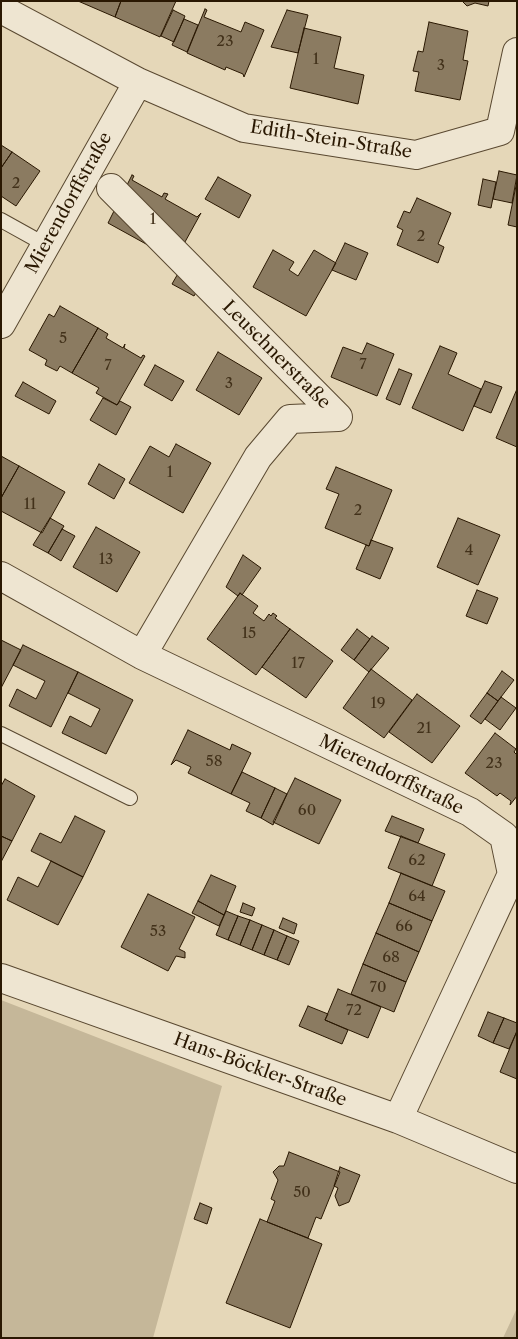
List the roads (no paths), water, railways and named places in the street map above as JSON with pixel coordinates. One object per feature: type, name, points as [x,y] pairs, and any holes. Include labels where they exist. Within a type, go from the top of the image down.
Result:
[{"type":"street","name":"Edith-Stein-Straße","points":[[1,9],[138,82],[244,128],[416,155],[508,133],[517,52]]},
{"type":"street","name":"Mierendorffstraße","points":[[1,324],[138,82]]},
{"type":"street","name":"Leuschnerstraße","points":[[110,188],[338,417],[290,419],[258,456],[142,655]]},
{"type":"street","name":"Mierendorffstraße","points":[[1,576],[142,655],[470,812],[504,836],[512,874],[398,1119]]},
{"type":"street","name":"Hans-Böckler-Straße","points":[[1,978],[398,1119],[517,1169]]},
{"type":"lane","points":[[1,220],[46,244]]},
{"type":"lane","points":[[1,734],[130,798]]}]
